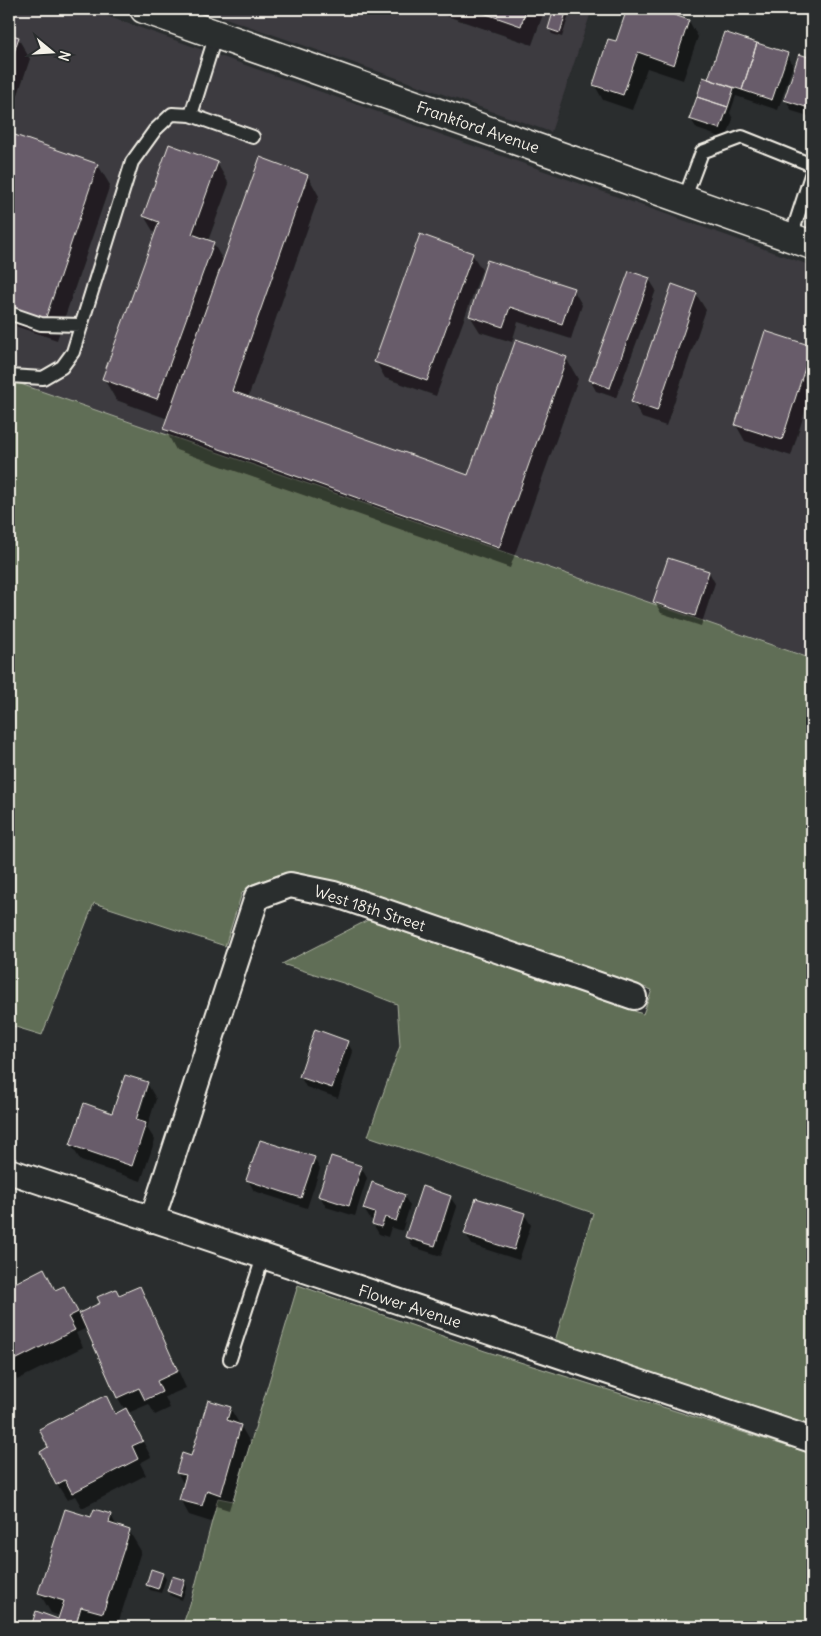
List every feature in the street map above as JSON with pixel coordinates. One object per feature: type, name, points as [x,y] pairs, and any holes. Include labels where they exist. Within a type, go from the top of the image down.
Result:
[{"type":"main road","name":"Frankford Avenue","points":[[144,9],[801,241]]},
{"type":"street","name":"West 18th Street","points":[[152,1220],[256,897],[290,885],[334,894],[634,997]]},
{"type":"street","name":"Flower Avenue","points":[[9,1171],[812,1440]]},
{"type":"lane","points":[[191,115],[216,34]]},
{"type":"lane","points":[[9,376],[43,378],[62,367],[73,352],[132,162],[155,130],[172,114],[191,115],[253,137]]},
{"type":"lane","points":[[684,200],[702,152],[742,138],[812,165]]},
{"type":"lane","points":[[801,241],[812,172]]},
{"type":"lane","points":[[9,313],[41,324],[82,325]]},
{"type":"lane","points":[[230,1359],[263,1257]]},
{"type":"shaded area","points":[[9,9],[87,9],[812,266],[812,659],[9,380]]},
{"type":"shaded area","points":[[200,9],[592,9],[551,132]]},
{"type":"green space","points":[[9,380],[812,659],[812,1426],[555,1341],[593,1213],[368,1136],[400,1046],[397,1004],[343,983],[282,964],[368,920],[643,1014],[652,990],[339,882],[292,872],[250,885],[242,893],[225,946],[94,903],[42,1035],[9,1025]]},
{"type":"green space","points":[[298,1285],[485,1351],[812,1454],[812,1627],[182,1627],[192,1598],[218,1498],[233,1501]]},
{"type":"building","points":[[472,9],[526,9],[521,26]]},
{"type":"building","points":[[554,9],[567,9],[560,33],[548,29]]},
{"type":"building","points":[[627,9],[657,9],[689,20],[674,65],[638,52],[623,95],[593,85],[608,39],[616,41]]},
{"type":"building","points":[[724,32],[757,43],[742,90],[708,79]]},
{"type":"building","points":[[9,34],[19,37],[9,67]]},
{"type":"building","points":[[757,43],[788,53],[772,100],[742,90]]},
{"type":"building","points":[[799,54],[812,58],[812,109],[784,100]]},
{"type":"building","points":[[703,77],[734,88],[728,107],[697,97]]},
{"type":"building","points":[[697,97],[728,107],[720,129],[689,119]]},
{"type":"building","points":[[9,133],[98,164],[45,320],[9,308]]},
{"type":"building","points":[[169,144],[218,162],[192,234],[214,242],[157,399],[102,379],[159,222],[143,216]]},
{"type":"building","points":[[260,157],[308,175],[232,391],[468,475],[516,339],[567,357],[499,548],[163,429]]},
{"type":"building","points":[[420,234],[473,253],[427,381],[374,362]]},
{"type":"building","points":[[487,260],[574,288],[562,324],[510,307],[503,327],[469,316]]},
{"type":"building","points":[[629,271],[650,278],[610,388],[589,380]]},
{"type":"building","points":[[672,284],[697,293],[657,411],[631,402]]},
{"type":"building","points":[[765,331],[812,346],[782,440],[735,425]]},
{"type":"building","points":[[668,558],[709,571],[695,616],[653,602]]},
{"type":"building","points":[[315,1029],[348,1041],[332,1088],[299,1077]]},
{"type":"building","points":[[9,1068],[14,1069],[9,1086]]},
{"type":"building","points":[[125,1075],[148,1082],[136,1120],[146,1123],[132,1166],[70,1145],[84,1103],[112,1113]]},
{"type":"building","points":[[260,1140],[315,1157],[301,1198],[246,1180]]},
{"type":"building","points":[[331,1156],[362,1166],[349,1206],[318,1196]]},
{"type":"building","points":[[372,1182],[405,1195],[396,1221],[385,1217],[381,1227],[372,1224],[375,1213],[363,1209]]},
{"type":"building","points":[[422,1186],[451,1196],[435,1246],[405,1237]]},
{"type":"building","points":[[476,1198],[525,1213],[514,1250],[464,1234]]},
{"type":"building","points":[[44,1268],[55,1290],[64,1286],[78,1312],[68,1317],[75,1330],[9,1363],[9,1286]]},
{"type":"building","points":[[140,1286],[178,1371],[157,1381],[162,1392],[145,1400],[139,1388],[117,1398],[79,1313],[100,1303],[97,1297],[116,1289],[119,1295]]},
{"type":"building","points":[[106,1395],[115,1414],[126,1408],[143,1441],[132,1446],[138,1459],[72,1493],[65,1480],[56,1485],[40,1452],[48,1447],[39,1429]]},
{"type":"building","points":[[208,1400],[231,1407],[227,1420],[241,1425],[221,1495],[207,1490],[202,1506],[179,1500],[186,1475],[176,1473],[182,1453],[191,1456]]},
{"type":"building","points":[[65,1509],[91,1517],[94,1509],[111,1514],[109,1523],[130,1530],[103,1613],[81,1607],[76,1624],[85,1627],[31,1627],[36,1611],[58,1619],[64,1601],[38,1593]]},
{"type":"building","points":[[151,1569],[163,1573],[158,1589],[146,1585]]},
{"type":"building","points":[[172,1576],[185,1580],[180,1596],[167,1591]]}]
